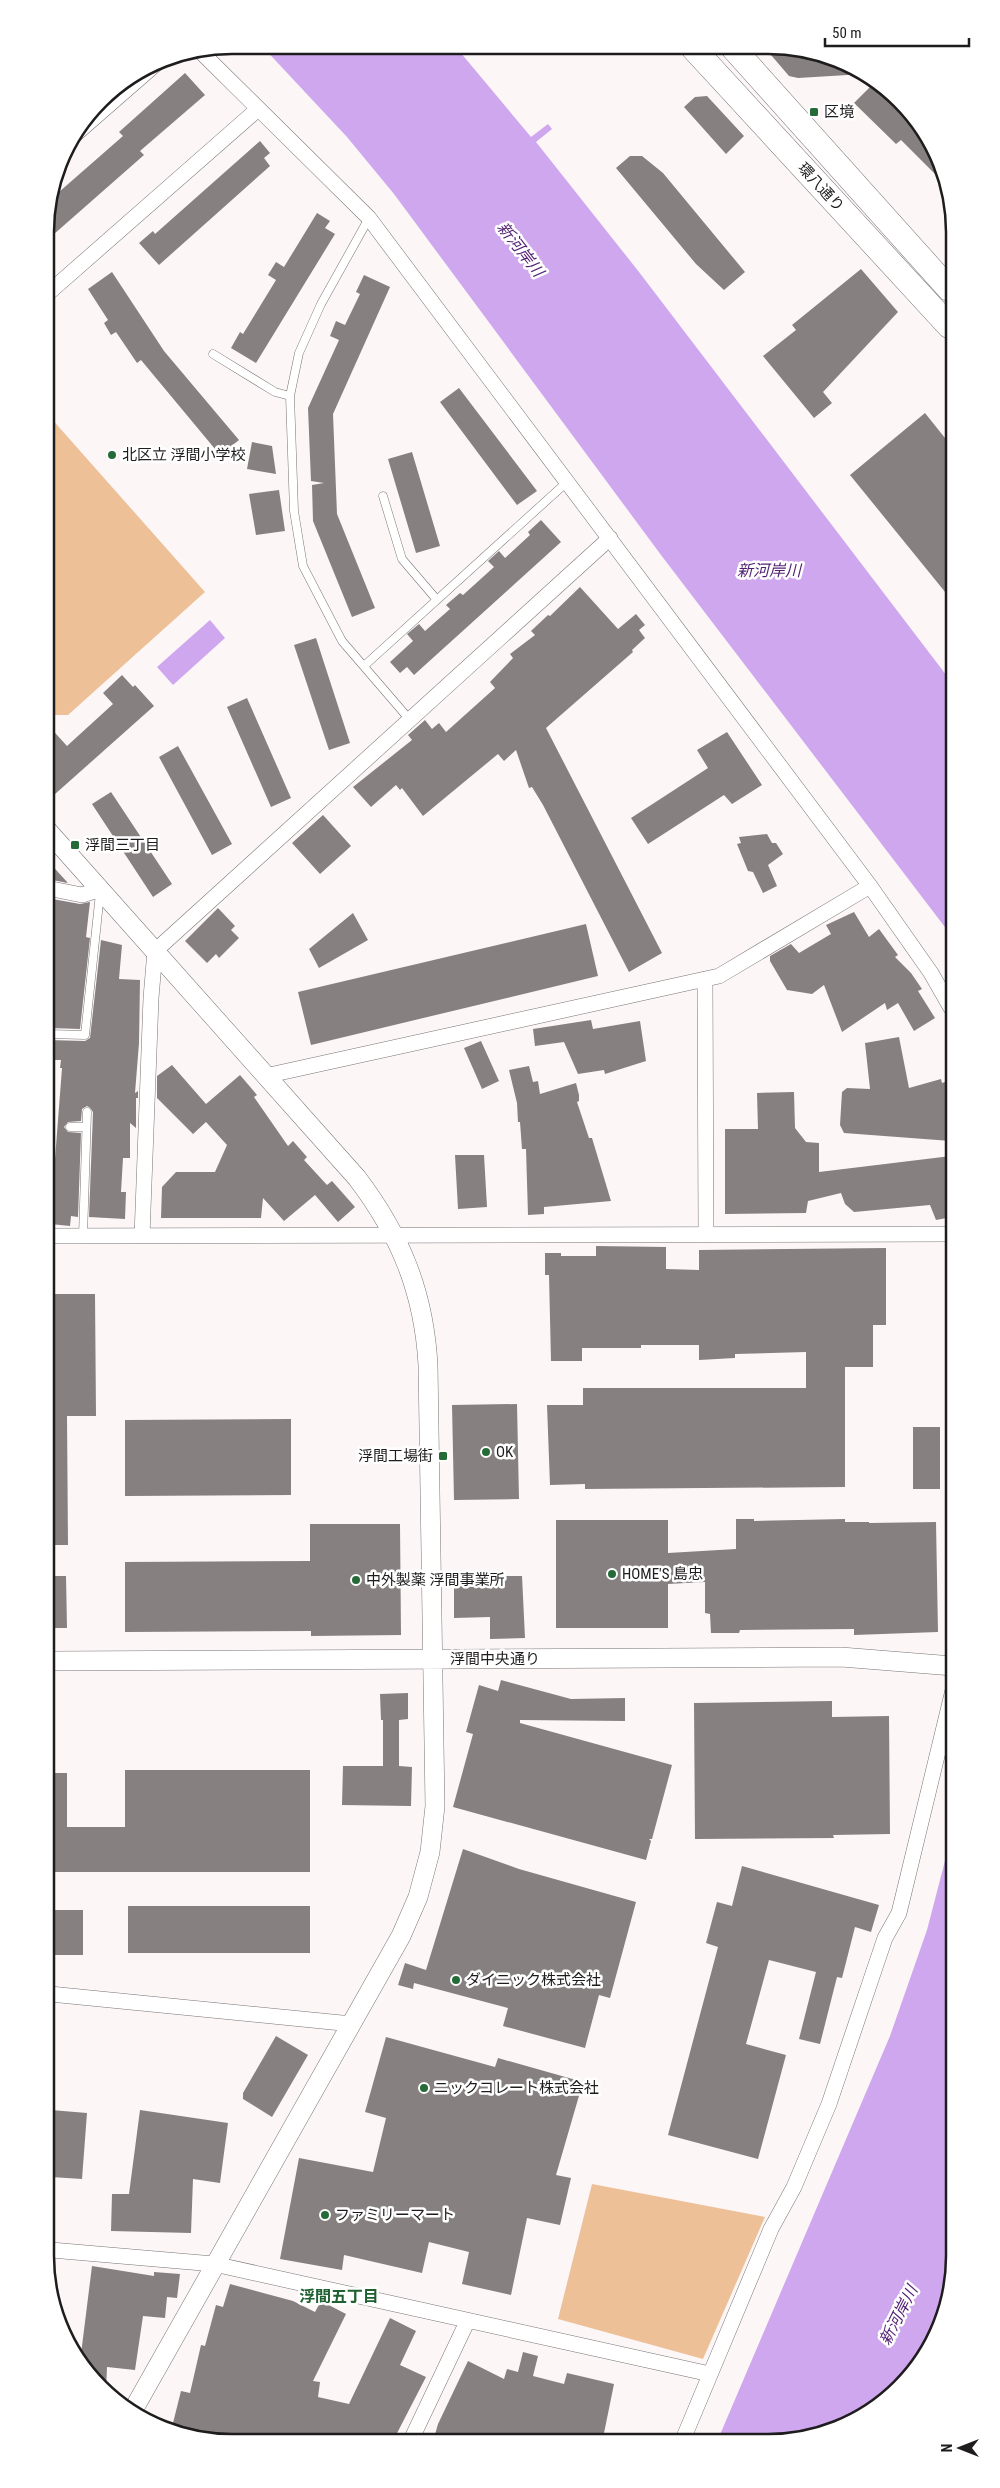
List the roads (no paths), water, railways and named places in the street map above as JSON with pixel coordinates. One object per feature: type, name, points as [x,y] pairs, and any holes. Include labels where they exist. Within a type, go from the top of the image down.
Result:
[{"type":"main road","name":"環八通り","points":[[699,54],[946,323]]},
{"type":"main road","name":"環八通り","points":[[738,54],[946,286]]},
{"type":"street","points":[[205,56],[369,218],[870,886],[931,974],[946,1000]]},
{"type":"street","points":[[54,288],[258,109]]},
{"type":"street","points":[[142,1236],[154,951],[610,538]]},
{"type":"street","points":[[54,838],[358,1178],[373,1198],[405,1256],[416,1288],[427,1344],[435,1806],[430,1852],[418,1897],[401,1936],[136,2406]]},
{"type":"street","points":[[265,1076],[719,976],[870,886]]},
{"type":"street","points":[[54,889],[82,894],[101,889]]},
{"type":"street","points":[[705,979],[706,1235]]},
{"type":"street","points":[[54,1236],[946,1234]]},
{"type":"street","name":"浮間中央通り","points":[[54,1661],[841,1657],[946,1665]]},
{"type":"street","points":[[685,2434],[771,2228],[794,2187],[826,2112],[885,1938],[899,1913],[946,1719]]},
{"type":"street","points":[[54,1994],[352,2024]]},
{"type":"street","points":[[54,2250],[214,2264],[467,2322],[710,2374]]},
{"type":"street","points":[[414,2434],[467,2322]]},
{"type":"lane","points":[[88,128],[150,74]]},
{"type":"lane","points":[[369,218],[321,304],[300,353],[290,396],[294,511],[303,566],[342,641],[410,720]]},
{"type":"lane","points":[[213,354],[275,392],[290,396]]},
{"type":"lane","points":[[364,666],[568,482]]},
{"type":"lane","points":[[383,496],[402,559],[437,600]]},
{"type":"lane","points":[[54,1034],[85,1035],[101,889]]},
{"type":"lane","points":[[83,1236],[87,1112]]},
{"type":"lane","points":[[70,1127],[86,1127]]},
{"type":"water","name":"新河岸川","points":[[269,54],[462,54],[531,137],[548,124],[552,129],[536,142],[639,272],[946,675],[946,928],[661,555],[394,194],[347,137]]},
{"type":"water","points":[[210,620],[225,638],[173,685],[157,667]]},
{"type":"water","name":"新河岸川","points":[[946,1857],[946,2267],[943,2291],[933,2324],[916,2355],[894,2382],[867,2404],[847,2416],[825,2425],[791,2433],[720,2434],[890,2036],[927,1930]]},
{"type":"place","name":"区境","points":[[814,112]]},
{"type":"place","name":"北区立 浮間小学校","points":[[112,455]]},
{"type":"place","name":"浮間三丁目","points":[[75,845]]},
{"type":"place","name":"OK","points":[[486,1452]]},
{"type":"place","name":"浮間工場街","points":[[443,1456]]},
{"type":"place","name":"HOME'S 島忠","points":[[612,1574]]},
{"type":"place","name":"中外製薬 浮間事業所","points":[[356,1580]]},
{"type":"place","name":"ダイニック株式会社","points":[[456,1980]]},
{"type":"place","name":"ニックコレート株式会社","points":[[424,2088]]},
{"type":"place","name":"ファミリーマート","points":[[325,2215]]},
{"type":"district","name":"浮間五丁目","points":[[339,2296]]}]
